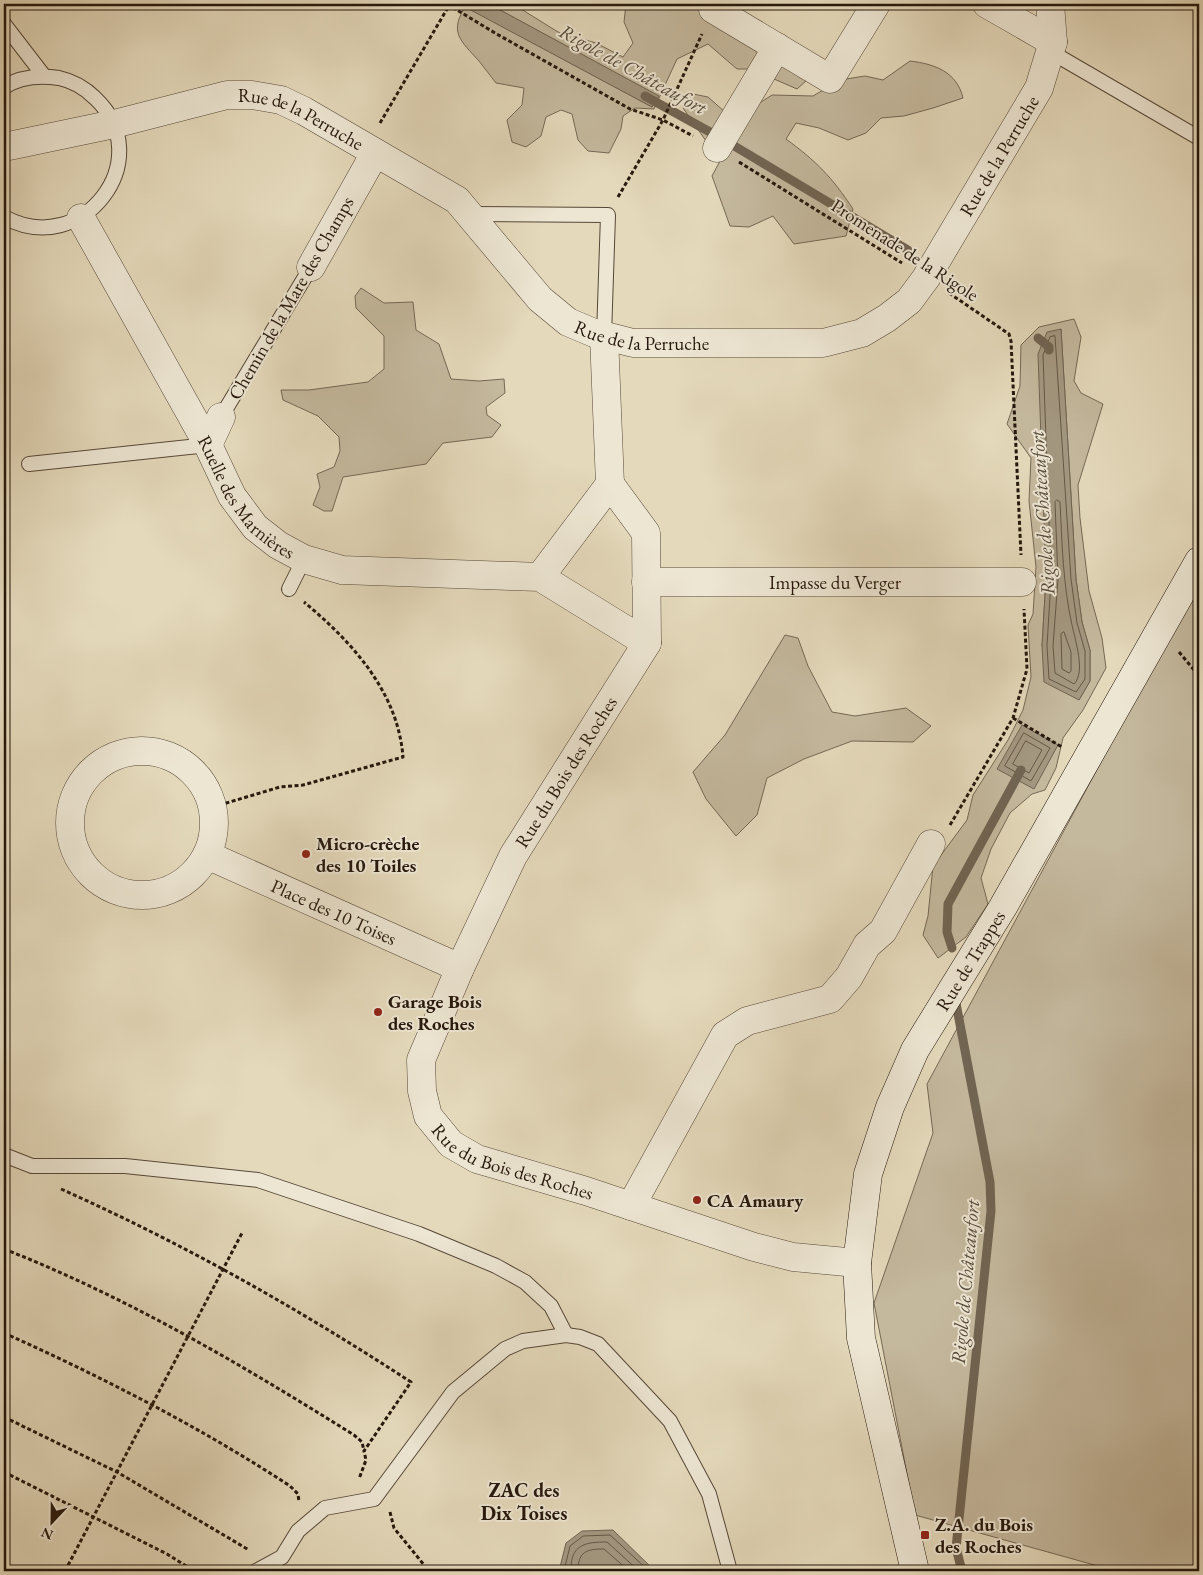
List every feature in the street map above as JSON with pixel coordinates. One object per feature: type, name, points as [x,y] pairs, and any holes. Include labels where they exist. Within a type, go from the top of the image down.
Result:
[{"type":"street","points":[[713,9],[830,79],[876,4]]},
{"type":"street","points":[[987,4],[1052,47]]},
{"type":"street","name":"Rue de la Perruche","points":[[4,147],[114,124],[227,95],[252,95],[289,104],[457,200],[471,214],[540,299],[568,322],[604,336],[633,343],[823,343],[862,333],[887,318],[909,301],[926,278],[1039,88],[1052,47],[1050,4]]},
{"type":"street","points":[[717,148],[777,47]]},
{"type":"street","name":"Chemin de la Mare des Champs","points":[[311,267],[371,150]]},
{"type":"street","name":"Ruelle des Marnières","points":[[81,218],[208,445],[232,496],[256,527],[278,545],[304,559],[342,570],[540,577]]},
{"type":"street","points":[[604,336],[610,484],[646,533],[647,643]]},
{"type":"street","name":"Chemin de la Mare des Champs","points":[[208,445],[222,417]]},
{"type":"street","points":[[610,484],[540,577],[647,643]]},
{"type":"street","name":"Rue de Trappes","points":[[915,1571],[861,1338],[857,1263],[868,1174],[890,1108],[916,1050],[1003,907],[1199,561]]},
{"type":"street","name":"Impasse du Verger","points":[[646,582],[1022,582]]},
{"type":"street","name":"Rue du Bois des Roches","points":[[647,643],[513,856],[460,968],[421,1060],[422,1091],[428,1116],[451,1144],[477,1159],[631,1206],[754,1247],[793,1257],[857,1263]]},
{"type":"street","points":[[145,750],[168,755],[188,767],[204,784],[213,806],[214,832],[207,855],[193,875],[174,888],[151,894],[127,894],[105,885],[87,869],[74,849],[70,825],[72,802],[83,780],[99,764],[121,753],[145,750]]},
{"type":"street","points":[[631,1206],[725,1035],[747,1021],[830,999],[849,977],[867,945],[883,931],[931,844]]},
{"type":"street","name":"Place des 10 Toises","points":[[207,855],[460,968]]},
{"type":"lane","points":[[4,24],[44,76]]},
{"type":"lane","points":[[1052,47],[1199,138]]},
{"type":"lane","points":[[4,87],[27,78],[44,76],[66,80],[86,90],[103,105],[114,124],[119,145],[118,166],[110,187],[98,205],[81,218],[60,226],[38,228],[16,223],[4,216]]},
{"type":"lane","points":[[471,214],[608,215],[604,336]]},
{"type":"lane","name":"Chemin de la Mare des Champs","points":[[222,417],[311,267]]},
{"type":"lane","points":[[29,464],[208,445]]},
{"type":"lane","points":[[288,589],[304,559]]},
{"type":"lane","points":[[4,1156],[32,1166],[125,1166],[258,1180],[419,1234],[496,1266],[525,1282],[551,1306],[566,1335]]},
{"type":"lane","points":[[256,1571],[282,1557],[298,1531],[326,1508],[374,1499],[453,1392],[505,1349],[523,1341],[566,1335],[598,1344],[670,1421],[709,1494],[730,1571]]},
{"type":"path","name":"Promenade de la Rigole","points":[[448,4],[630,109],[664,120],[717,148],[926,278],[1009,334],[1028,669],[1013,718],[953,822],[931,844]]},
{"type":"path","points":[[371,150],[448,4]]},
{"type":"path","points":[[608,215],[664,120],[713,9]]},
{"type":"path","points":[[213,806],[280,787],[303,785],[404,757],[401,733],[376,679],[355,649],[331,624],[288,589]]},
{"type":"path","points":[[1013,718],[1085,760]]},
{"type":"path","points":[[60,1188],[123,1216],[225,1269],[280,1300],[411,1382],[364,1451]]},
{"type":"path","points":[[65,1571],[190,1337],[242,1234]]},
{"type":"path","points":[[4,1249],[89,1286],[190,1337],[284,1391],[354,1435],[362,1442],[366,1460],[360,1477],[335,1507]]},
{"type":"path","points":[[4,1333],[84,1370],[152,1406],[290,1486],[298,1494],[300,1503],[298,1519],[306,1524]]},
{"type":"path","points":[[4,1417],[117,1472],[271,1562]]},
{"type":"path","points":[[4,1472],[95,1516],[167,1554],[194,1571]]},
{"type":"path","points":[[374,1499],[392,1513],[394,1528],[429,1571]]},
{"type":"shaded area","points":[[467,4],[469,4],[468,8],[652,107],[658,96],[489,4],[513,4],[558,32],[596,43],[623,57],[633,43],[624,22],[626,4],[702,4],[803,69],[806,81],[797,89],[751,69],[737,69],[708,44],[677,59],[654,109],[635,108],[623,116],[621,129],[609,153],[588,151],[578,140],[572,114],[561,110],[546,117],[541,136],[526,147],[512,142],[507,120],[522,105],[524,88],[496,83],[466,47],[457,29],[461,14]]},
{"type":"shaded area","points":[[910,61],[928,64],[944,71],[956,82],[963,98],[904,116],[881,118],[866,133],[848,140],[819,128],[796,123],[786,139],[823,170],[853,209],[846,236],[794,244],[773,216],[749,227],[730,226],[712,176],[720,161],[683,108],[693,94],[708,97],[725,112],[747,111],[772,95],[813,96],[840,80],[865,76],[883,80]]},
{"type":"shaded area","points":[[361,288],[384,303],[413,302],[416,330],[439,344],[451,379],[479,381],[504,379],[505,393],[486,407],[487,415],[501,425],[492,437],[443,443],[426,464],[343,477],[332,511],[324,511],[313,505],[320,487],[317,474],[334,467],[340,451],[339,437],[318,416],[283,400],[281,390],[309,390],[368,382],[384,369],[384,336],[356,308],[355,296]]},
{"type":"shaded area","points":[[1074,319],[1081,337],[1074,381],[1081,393],[1103,404],[1078,485],[1089,591],[1102,638],[1106,668],[1083,710],[1063,738],[1056,768],[1045,790],[1032,794],[1010,813],[991,849],[981,878],[988,904],[966,937],[938,958],[923,935],[928,916],[933,866],[967,820],[973,795],[1008,740],[1023,710],[1031,677],[1028,625],[1033,614],[1036,567],[1029,501],[1031,458],[1007,424],[1020,386],[1021,345],[1039,327]],"holes":[[[1061,329],[1076,579],[1082,622],[1090,650],[1090,681],[1079,700],[1042,646]]]},
{"type":"shaded area","points":[[1199,581],[1199,1571],[1116,1571],[915,1515],[874,1303],[933,1133],[927,1084]]},
{"type":"shaded area","points":[[785,635],[798,638],[808,666],[832,712],[855,716],[906,708],[931,726],[913,742],[852,741],[804,759],[767,778],[757,815],[736,836],[706,799],[693,772],[725,735]]},
{"type":"water","points":[[469,4],[489,4],[659,96],[652,107],[467,8]]},
{"type":"water","points":[[1061,329],[1076,579],[1082,622],[1090,650],[1090,681],[1079,700],[1044,682],[1042,646],[1046,579],[1038,354],[1047,332]]},
{"type":"water","points":[[1022,725],[1058,745],[1034,789],[997,769]]},
{"type":"water","points":[[613,1530],[655,1571],[559,1571],[566,1543],[582,1531]]},
{"type":"waterway","name":"Rigole de Châteaufort","points":[[645,96],[719,137]]},
{"type":"waterway","name":"Rigole de Châteaufort","points":[[726,141],[908,250]]},
{"type":"waterway","name":"Rigole de Châteaufort","points":[[1038,338],[1049,347],[1049,350]]},
{"type":"waterway","name":"Rigole de Châteaufort","points":[[952,948],[947,932],[948,904],[1021,770]]},
{"type":"waterway","name":"Rigole de Châteaufort","points":[[955,998],[990,1182],[991,1211],[956,1548],[962,1571]]},
{"type":"place","name":"Micro-crèche des 10 Toiles","points":[[306,854]]},
{"type":"place","name":"Garage Bois des Roches","points":[[378,1012]]},
{"type":"place","name":"CA Amaury","points":[[697,1200]]},
{"type":"place","name":"Z.A. du Bois des Roches","points":[[925,1535]]},
{"type":"district","name":"ZAC des Dix Toises","points":[[524,1502]]}]
